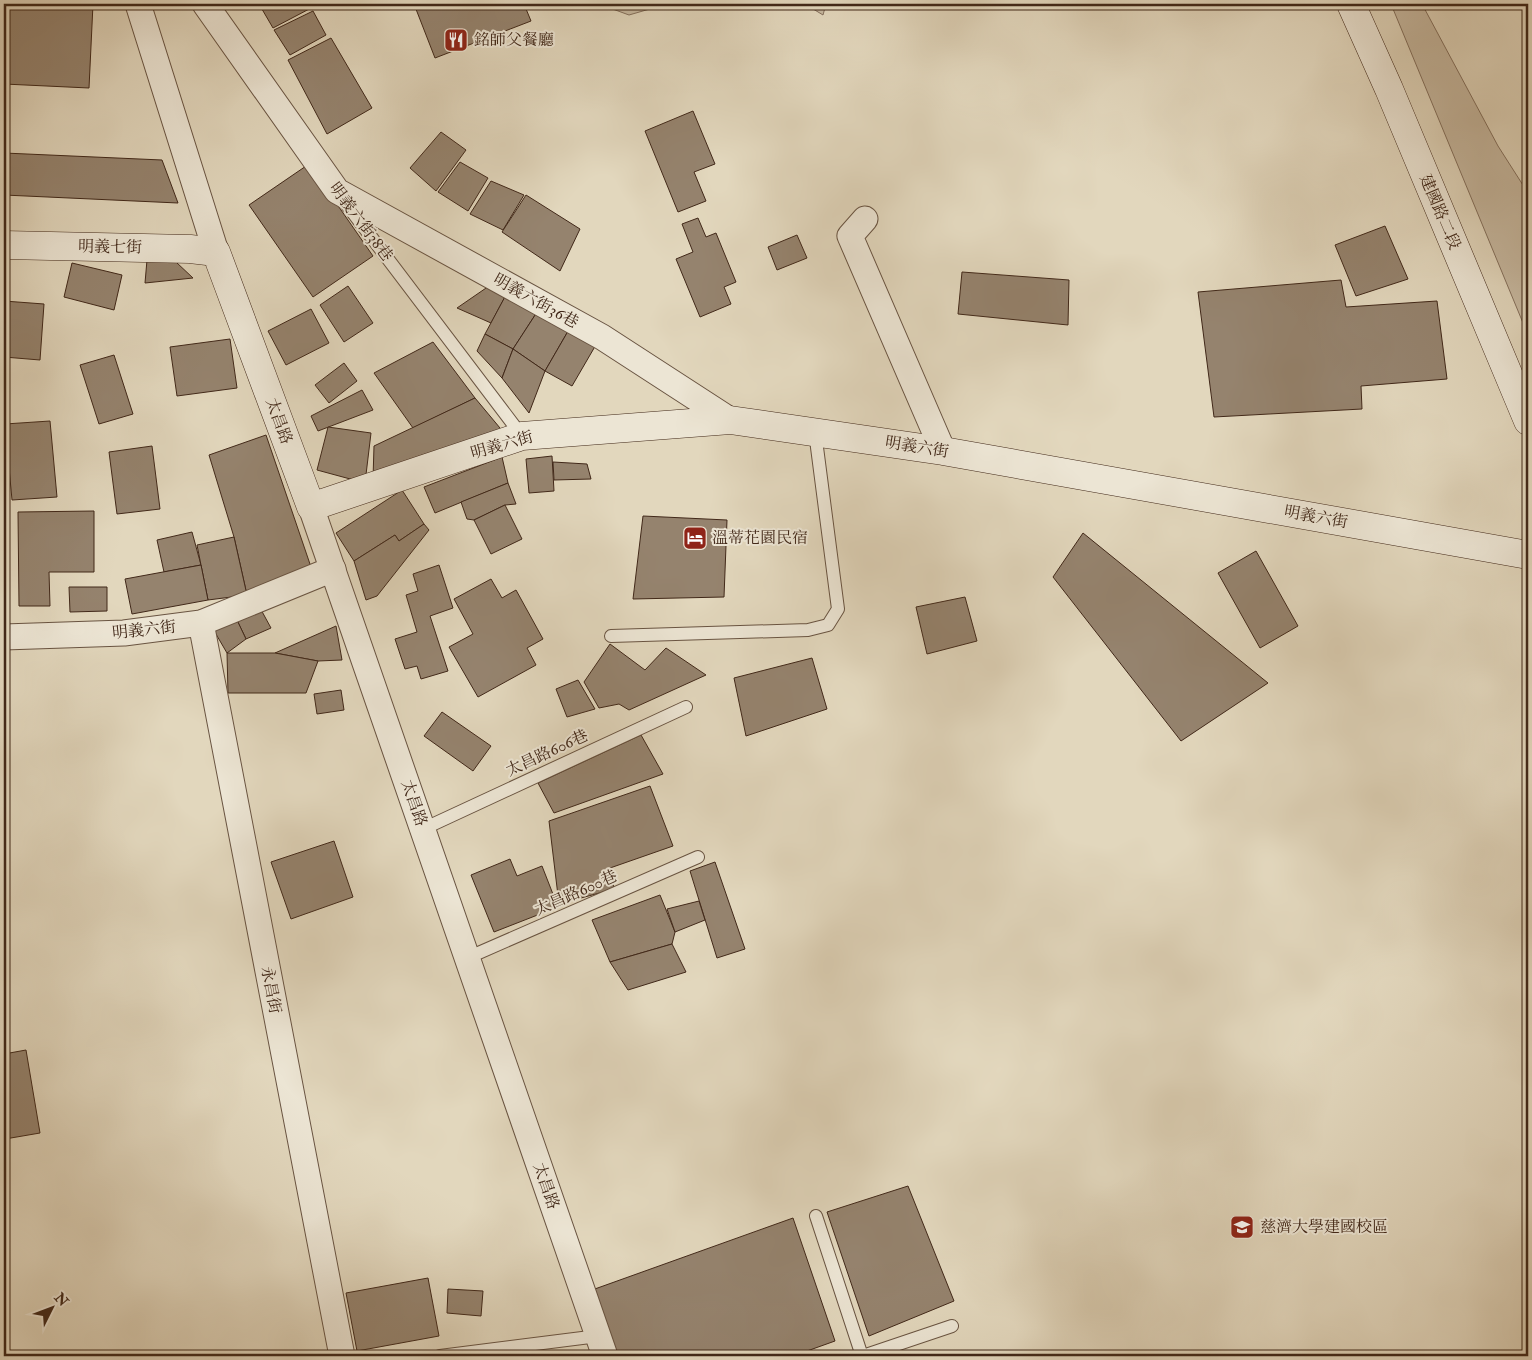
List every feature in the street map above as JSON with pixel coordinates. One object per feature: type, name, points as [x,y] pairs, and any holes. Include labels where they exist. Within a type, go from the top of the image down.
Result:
[{"type":"street","points":[[138,4],[216,252]]},
{"type":"street","name":"明義六街38巷","points":[[205,4],[337,191]]},
{"type":"street","name":"建國路二段","points":[[1351,4],[1389,89],[1528,420]]},
{"type":"street","name":"明義六街36巷","points":[[337,191],[602,337],[730,420]]},
{"type":"street","points":[[866,219],[850,236],[943,451]]},
{"type":"street","name":"明義七街","points":[[4,245],[190,249],[216,252]]},
{"type":"street","name":"太昌路","points":[[216,252],[333,569],[601,1346]]},
{"type":"street","name":"明義六街","points":[[311,507],[522,436],[730,420],[943,451],[1528,555]]},
{"type":"street","name":"明義六街","points":[[4,637],[124,633],[201,623],[333,569]]},
{"type":"street","name":"永昌街","points":[[201,623],[342,1356]]},
{"type":"lane","name":"明義六街38巷","points":[[337,191],[522,436]]},
{"type":"lane","points":[[611,636],[808,630],[828,625],[838,609],[816,432]]},
{"type":"lane","name":"太昌路606巷","points":[[423,829],[686,707]]},
{"type":"lane","name":"太昌路600巷","points":[[467,958],[698,857]]},
{"type":"lane","points":[[816,1216],[863,1356],[952,1326]]},
{"type":"lane","points":[[440,1356],[601,1346]]},
{"type":"shaded area","points":[[599,4],[667,4],[629,15]]},
{"type":"shaded area","points":[[805,4],[826,4],[823,15]]},
{"type":"shaded area","points":[[1391,4],[1422,4],[1498,146],[1528,193],[1528,335]]},
{"type":"building","points":[[4,4],[93,4],[89,88],[4,84]]},
{"type":"building","points":[[259,4],[311,4],[313,7],[273,28]]},
{"type":"building","name":"銘師父餐廳","points":[[414,4],[524,4],[531,21],[435,58]]},
{"type":"building","points":[[313,11],[326,35],[290,55],[274,30]]},
{"type":"building","points":[[331,38],[372,108],[327,134],[288,60]]},
{"type":"building","points":[[693,111],[715,164],[694,172],[706,201],[678,212],[645,131]]},
{"type":"building","points":[[441,132],[466,150],[436,191],[410,168]]},
{"type":"building","points":[[4,153],[162,160],[178,203],[4,195]]},
{"type":"building","points":[[460,162],[488,178],[468,211],[438,192]]},
{"type":"building","points":[[309,164],[373,256],[313,297],[249,205]]},
{"type":"building","points":[[491,181],[524,195],[503,230],[470,214]]},
{"type":"building","points":[[526,195],[580,229],[560,271],[502,232]]},
{"type":"building","points":[[698,218],[706,237],[716,233],[736,282],[724,287],[731,304],[700,317],[676,259],[693,252],[682,224]]},
{"type":"building","points":[[1385,226],[1408,279],[1356,296],[1335,245]]},
{"type":"building","points":[[797,235],[807,258],[777,270],[768,247]]},
{"type":"building","points":[[147,260],[176,262],[193,278],[145,283]]},
{"type":"building","points":[[72,263],[122,275],[114,310],[64,297]]},
{"type":"building","points":[[962,272],[1069,280],[1068,325],[958,314]]},
{"type":"building","points":[[1341,280],[1346,307],[1437,301],[1447,379],[1361,386],[1362,409],[1214,417],[1198,292]]},
{"type":"building","points":[[348,286],[373,323],[344,342],[320,305]]},
{"type":"building","points":[[489,286],[507,293],[491,323],[457,308]]},
{"type":"building","points":[[507,293],[539,309],[513,349],[485,334]]},
{"type":"building","points":[[4,301],[44,304],[40,360],[4,357]]},
{"type":"building","points":[[311,309],[329,343],[286,365],[268,331]]},
{"type":"building","points":[[539,309],[571,326],[545,371],[513,349]]},
{"type":"building","points":[[571,326],[597,343],[572,386],[545,371]]},
{"type":"building","points":[[485,334],[513,349],[502,378],[477,351]]},
{"type":"building","points":[[230,339],[237,388],[177,396],[170,347]]},
{"type":"building","points":[[433,342],[475,398],[413,428],[374,373]]},
{"type":"building","points":[[513,349],[545,371],[529,413],[502,378]]},
{"type":"building","points":[[114,355],[133,414],[99,424],[80,365]]},
{"type":"building","points":[[344,363],[357,381],[329,403],[315,385]]},
{"type":"building","points":[[362,390],[373,410],[318,431],[311,416]]},
{"type":"building","points":[[475,398],[505,434],[373,479],[374,446]]},
{"type":"building","points":[[50,421],[57,497],[12,500],[5,424]]},
{"type":"building","points":[[328,427],[371,433],[365,483],[317,470]]},
{"type":"building","points":[[266,435],[312,570],[247,595],[234,537],[209,455]]},
{"type":"building","points":[[152,446],[160,509],[117,514],[109,452]]},
{"type":"building","points":[[552,456],[554,491],[529,493],[526,459]]},
{"type":"building","points":[[502,457],[508,483],[435,513],[424,487]]},
{"type":"building","points":[[553,462],[587,464],[591,479],[554,480]]},
{"type":"building","points":[[508,483],[516,504],[505,505],[474,520],[467,519],[461,502]]},
{"type":"building","points":[[402,490],[424,524],[399,541],[395,535],[354,561],[336,533]]},
{"type":"building","points":[[505,505],[522,539],[491,554],[474,520]]},
{"type":"building","points":[[94,511],[94,572],[49,572],[50,606],[19,606],[18,512]]},
{"type":"building","points":[[643,516],[727,520],[724,597],[633,599]]},
{"type":"building","points":[[424,524],[429,530],[377,596],[366,600],[354,561],[395,535],[399,541]]},
{"type":"building","points":[[192,532],[201,565],[164,572],[157,540]]},
{"type":"building","points":[[1083,533],[1268,683],[1181,741],[1053,577]]},
{"type":"building","points":[[234,537],[247,595],[208,600],[197,545]]},
{"type":"building","points":[[1256,551],[1298,626],[1260,648],[1218,573]]},
{"type":"building","points":[[201,565],[208,600],[132,614],[125,579]]},
{"type":"building","points":[[439,565],[453,608],[430,616],[448,671],[421,679],[417,666],[405,669],[395,639],[417,632],[406,595],[418,591],[413,574]]},
{"type":"building","points":[[491,579],[502,598],[516,590],[543,639],[527,648],[536,665],[478,697],[449,647],[473,634],[454,599]]},
{"type":"building","points":[[69,587],[107,587],[107,611],[70,612]]},
{"type":"building","points":[[965,597],[977,641],[927,654],[916,607]]},
{"type":"building","points":[[259,606],[271,628],[246,639],[236,618]]},
{"type":"building","points":[[236,618],[246,639],[227,653],[213,629]]},
{"type":"building","points":[[336,626],[342,660],[318,661],[275,653]]},
{"type":"building","points":[[610,644],[645,670],[666,648],[706,675],[629,710],[619,704],[599,708],[584,682]]},
{"type":"building","points":[[227,653],[275,653],[318,661],[306,693],[228,693]]},
{"type":"building","points":[[812,658],[827,709],[746,736],[734,678]]},
{"type":"building","points":[[578,680],[595,709],[567,717],[556,689]]},
{"type":"building","points":[[341,690],[344,710],[317,714],[314,694]]},
{"type":"building","points":[[442,712],[491,746],[473,771],[424,736]]},
{"type":"building","points":[[641,735],[663,774],[554,813],[538,783]]},
{"type":"building","points":[[650,786],[673,846],[610,868],[614,889],[559,904],[549,821]]},
{"type":"building","points":[[334,841],[353,897],[291,919],[271,862]]},
{"type":"building","points":[[510,859],[517,876],[542,866],[558,907],[494,932],[471,875]]},
{"type":"building","points":[[715,862],[745,949],[717,958],[690,871]]},
{"type":"building","points":[[660,895],[675,932],[672,944],[610,962],[592,920]]},
{"type":"building","points":[[699,901],[705,920],[675,932],[667,909]]},
{"type":"building","points":[[672,944],[686,972],[628,990],[610,962]]},
{"type":"building","points":[[26,1050],[40,1133],[5,1139],[4,1054]]},
{"type":"building","points":[[908,1186],[954,1301],[869,1336],[827,1212]]},
{"type":"building","points":[[793,1218],[835,1341],[793,1356],[617,1356],[592,1290]]},
{"type":"building","points":[[428,1278],[439,1336],[357,1351],[346,1293]]},
{"type":"building","points":[[448,1289],[483,1291],[481,1316],[447,1313]]},
{"type":"place","name":"銘師父餐廳","points":[[456,40]]},
{"type":"place","name":"溫蒂花園民宿","points":[[695,538]]},
{"type":"place","name":"慈濟大學建國校區","points":[[1242,1227]]}]
